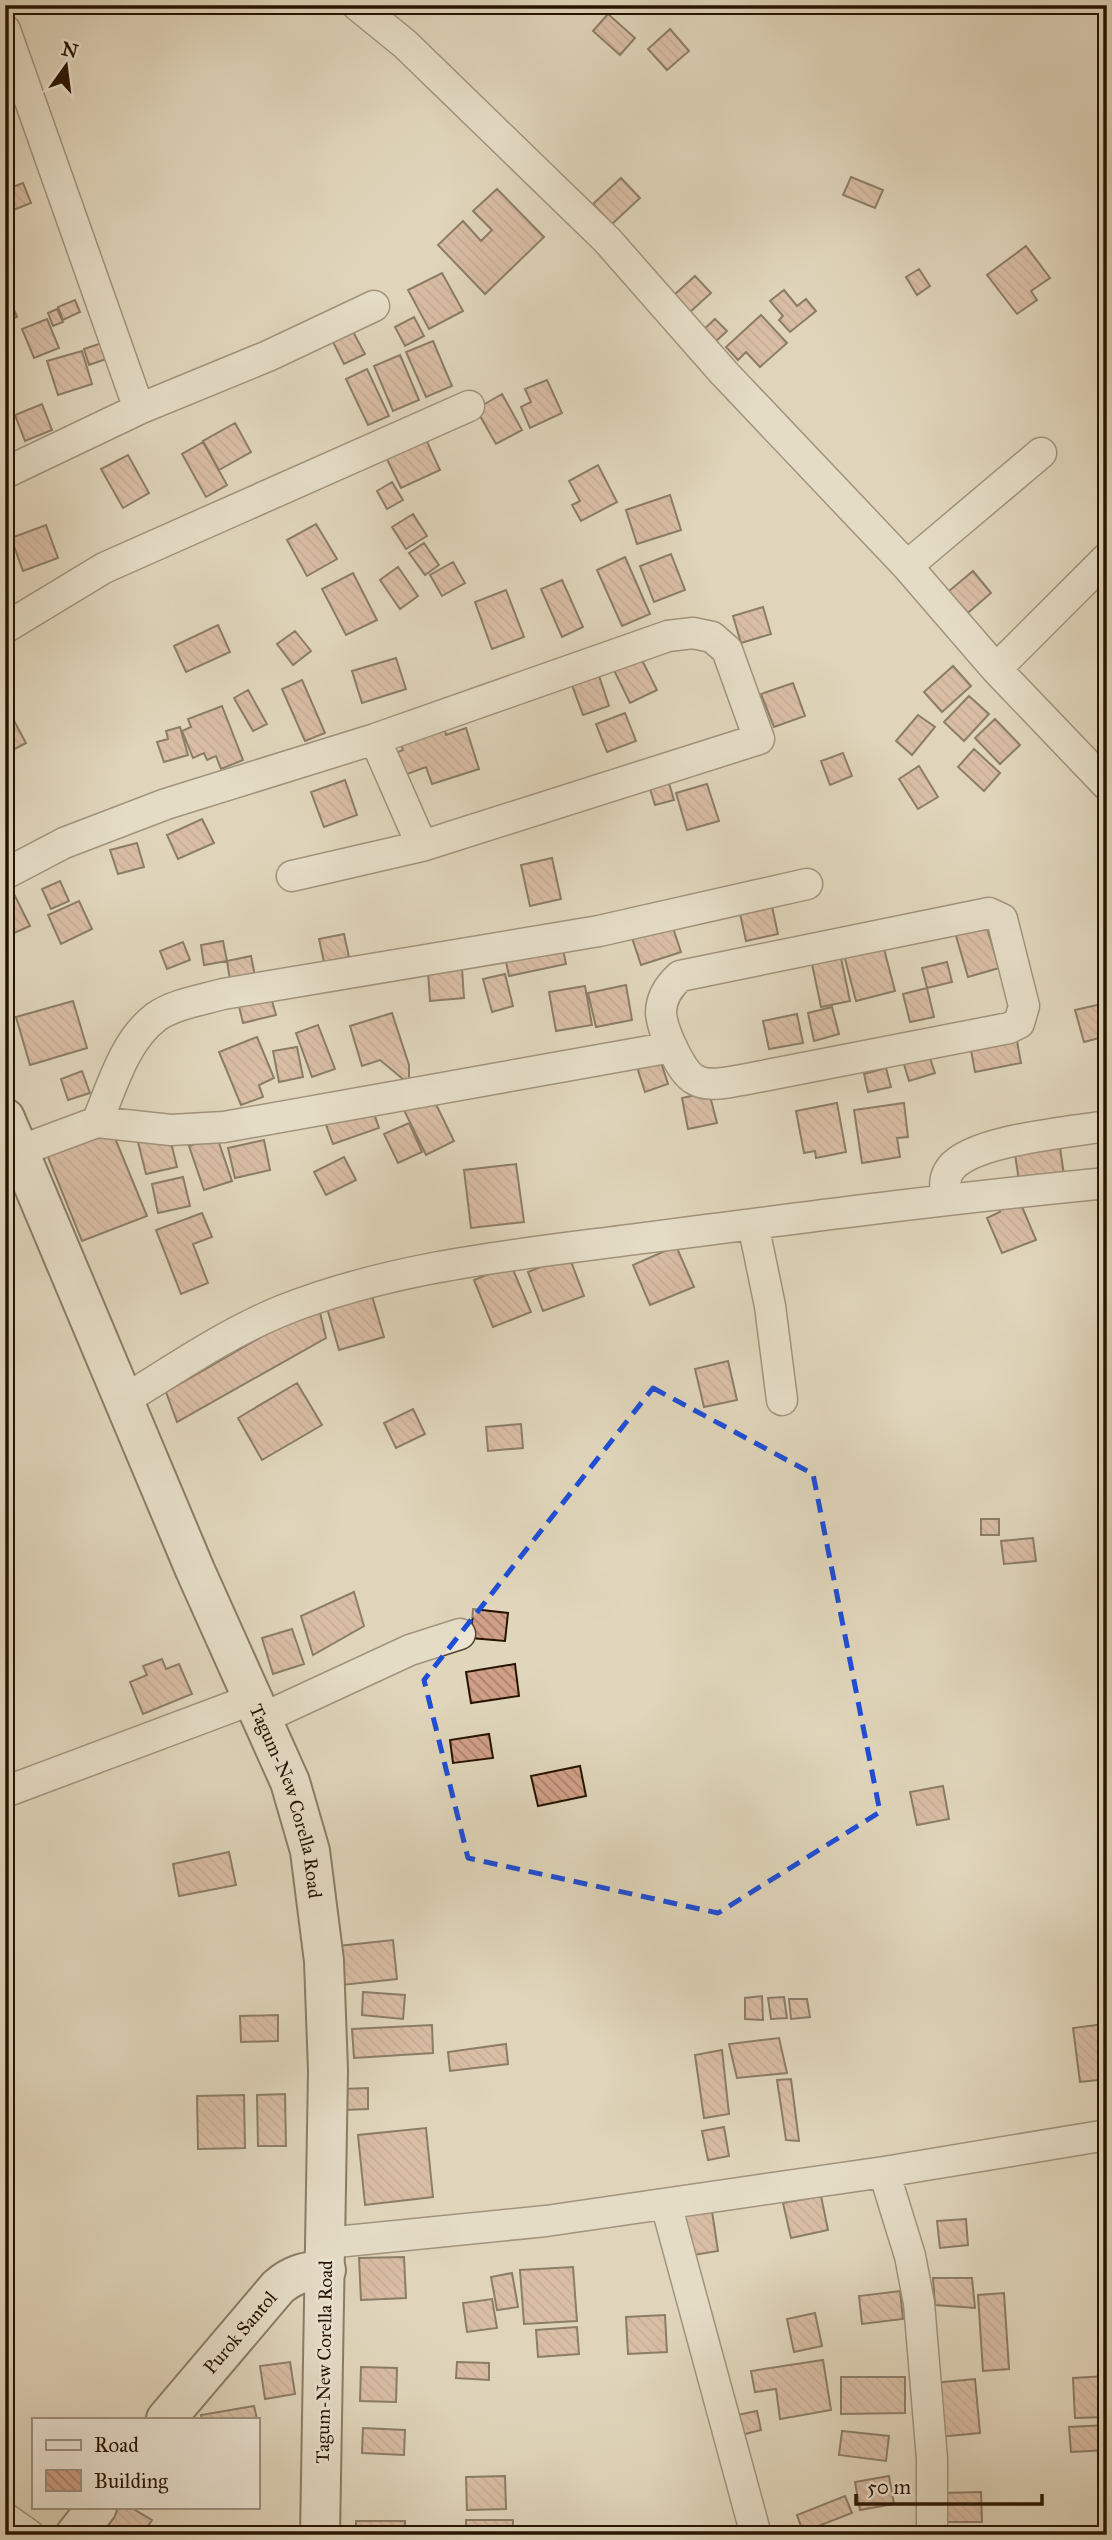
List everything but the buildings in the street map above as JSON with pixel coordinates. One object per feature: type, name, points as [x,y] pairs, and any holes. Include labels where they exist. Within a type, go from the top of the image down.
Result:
[{"type":"main road","name":"Tagum-New Corella Road","points":[[12,1135],[195,1570],[290,1782],[310,1851],[321,1926],[328,2071],[320,2535]]},
{"type":"main road","name":"Purok Santol","points":[[167,2418],[278,2287],[326,2256]]},
{"type":"main road","points":[[75,2535],[96,2508]]},
{"type":"street","points":[[357,5],[405,44],[607,240],[724,373],[907,566],[996,669],[1107,785]]},
{"type":"street","points":[[5,30],[139,409]]},
{"type":"street","points":[[5,473],[139,409],[268,356],[374,306]]},
{"type":"street","points":[[5,628],[104,568],[469,406]]},
{"type":"street","points":[[907,566],[1041,453]]},
{"type":"street","points":[[996,669],[1107,558]]},
{"type":"street","points":[[5,874],[64,843],[166,804],[375,739],[668,636],[693,633],[712,637],[727,649],[759,739],[422,846],[292,876]]},
{"type":"street","points":[[375,739],[422,846]]},
{"type":"street","points":[[97,1122],[121,1063],[139,1032],[157,1016],[182,1005],[223,995],[599,931],[807,884]]},
{"type":"street","points":[[989,913],[1002,919],[1024,1006],[1019,1023],[1009,1028],[711,1084],[696,1081],[686,1073],[672,1047],[661,1014],[668,986],[680,976],[989,913]]},
{"type":"street","points":[[12,1135],[97,1122],[171,1130],[224,1126],[672,1047]]},
{"type":"street","points":[[947,1198],[944,1180],[950,1168],[963,1156],[990,1146],[1107,1126]]},
{"type":"street","points":[[124,1400],[245,1327],[315,1300],[411,1271],[947,1198],[1107,1183]]},
{"type":"street","points":[[753,1224],[770,1306],[782,1400]]},
{"type":"street","points":[[5,1792],[258,1708],[410,1650],[460,1634]]},
{"type":"street","points":[[326,2256],[884,2172],[1107,2135]]},
{"type":"street","points":[[884,2172],[910,2256],[919,2303],[932,2459],[932,2535]]},
{"type":"street","points":[[666,2204],[756,2535]]},
{"type":"street","points":[[5,2518],[29,2535]]},
{"type":"highlighted area","points":[[653,1388],[813,1474],[880,1812],[718,1913],[468,1858],[424,1680]]}]
